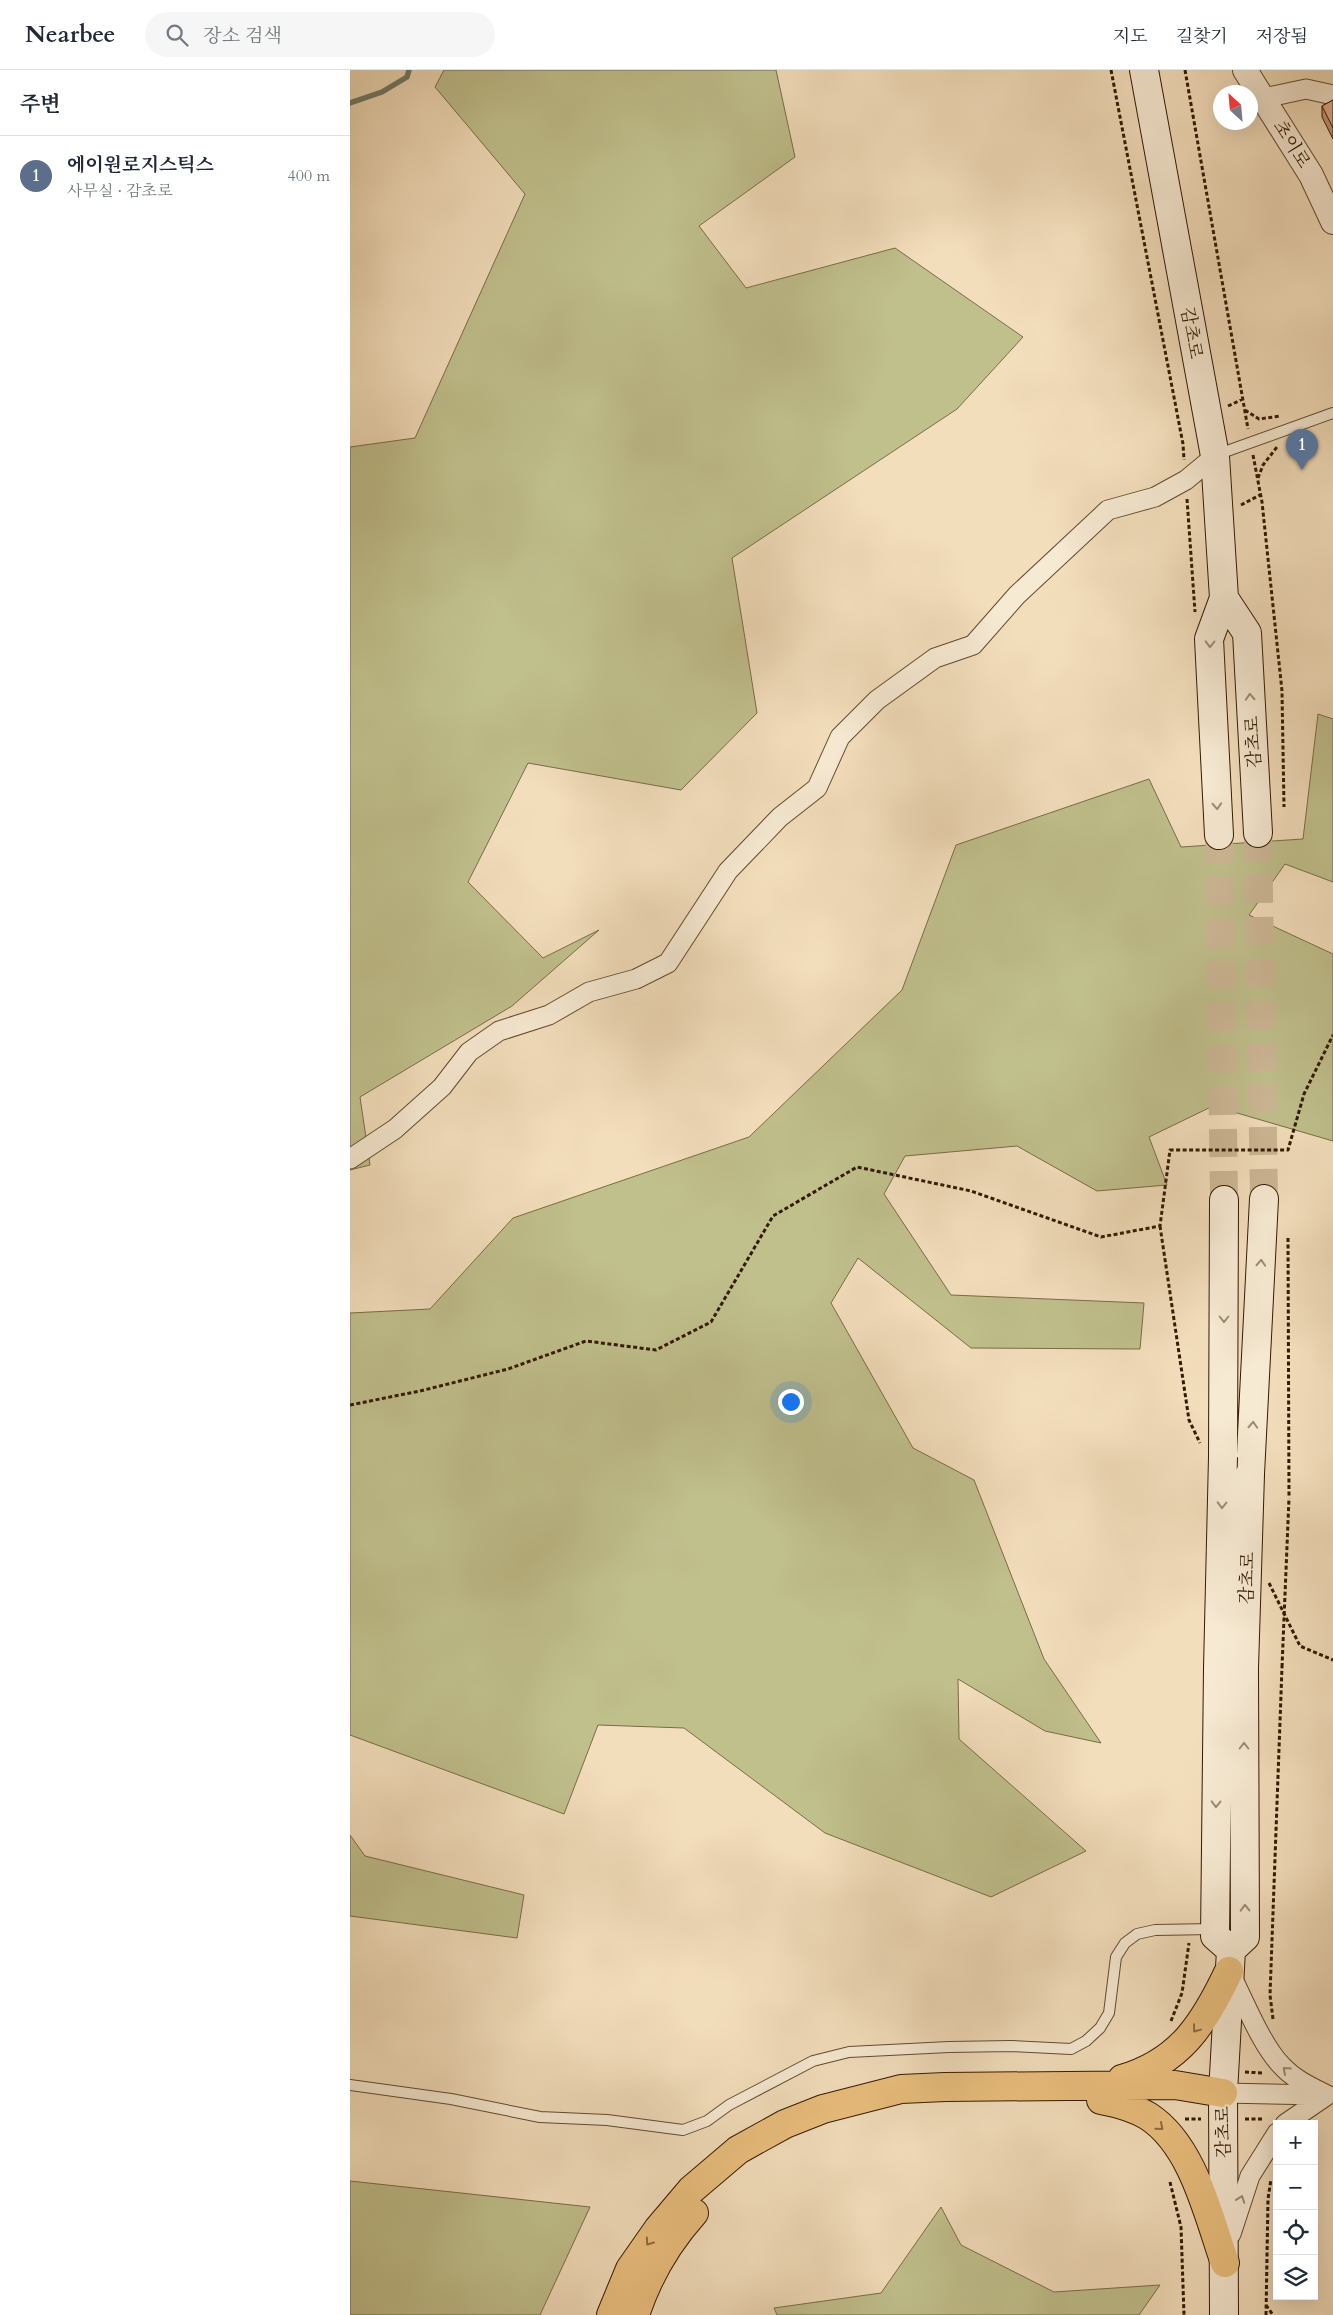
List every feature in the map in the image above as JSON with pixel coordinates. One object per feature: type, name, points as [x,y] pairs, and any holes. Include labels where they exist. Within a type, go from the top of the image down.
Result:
[{"type":"highway","points":[[635,2315],[658,2265],[681,2228],[708,2197],[741,2167],[773,2145],[806,2127],[838,2115],[882,2104],[936,2099],[1102,2092],[1161,2064],[1181,2048],[1214,2002],[1216,1945]]},
{"type":"highway","points":[[611,2315],[630,2269],[658,2229],[691,2190],[738,2150],[785,2124],[823,2108],[901,2090],[945,2086],[1102,2092],[1170,2099],[1223,2093]]},
{"type":"highway","points":[[1102,2092],[1148,2116],[1168,2134],[1196,2179],[1225,2263]]},
{"type":"main road","name":"감초로","points":[[1144,70],[1215,456],[1224,598],[1209,639],[1219,835]]},
{"type":"main road","name":"감초로","points":[[1224,598],[1246,633],[1258,833]]},
{"type":"main road","name":"감초로","points":[[1231,1668],[1250,1474],[1264,1199]]},
{"type":"main road","name":"감초로","points":[[1224,1200],[1223,1456],[1231,1668],[1246,1937],[1216,1945],[1223,2093],[1224,2315]]},
{"type":"street","name":"초이로","points":[[1245,70],[1311,175],[1333,222]]},
{"type":"street","points":[[1264,98],[1306,89],[1333,95]]},
{"type":"street","points":[[350,1159],[395,1129],[442,1087],[469,1052],[499,1031],[549,1015],[589,992],[636,979],[668,963],[728,871],[780,817],[817,788],[840,737],[877,700],[935,658],[974,645],[1017,595],[1108,510],[1154,497],[1186,480],[1215,456]]},
{"type":"street","points":[[1216,1945],[1278,2062],[1299,2081],[1330,2095]]},
{"type":"street","points":[[1223,2093],[1330,2095]]},
{"type":"street","points":[[1286,2120],[1330,2095]]},
{"type":"street","points":[[1225,2263],[1233,2221],[1250,2176],[1273,2132]]},
{"type":"lane","points":[[1215,456],[1333,413]]},
{"type":"lane","points":[[350,2085],[451,2098],[540,2117],[607,2120],[683,2130],[707,2120],[729,2105],[813,2061],[849,2052],[1002,2046],[1071,2048],[1086,2041],[1100,2028],[1109,2013],[1116,1958],[1125,1943],[1137,1934],[1155,1930],[1216,1945]]},
{"type":"path","points":[[1111,70],[1182,438],[1195,621]]},
{"type":"path","points":[[1245,409],[1259,419],[1286,415]]},
{"type":"path","points":[[1257,478],[1263,465],[1279,445]]},
{"type":"path","points":[[350,1405],[420,1391],[508,1369],[586,1341],[656,1350],[711,1322],[773,1216],[857,1167],[971,1191],[1101,1237],[1160,1226],[1170,1150],[1288,1150],[1304,1094],[1333,1035]]},
{"type":"path","points":[[1275,2026],[1270,1995],[1289,1498],[1288,1238]]},
{"type":"path","points":[[1175,2015],[1182,1993],[1216,1945]]},
{"type":"path","points":[[1273,2124],[1262,2118],[1262,2073],[1278,2062]]},
{"type":"path","points":[[1266,2315],[1268,2199],[1271,2174]]},
{"type":"path","points":[[1184,2267],[1184,2315]]},
{"type":"path","points":[[1266,2304],[1272,2315]]},
{"type":"green space","points":[[444,70],[776,70],[795,157],[699,226],[746,288],[895,248],[1023,337],[957,409],[732,558],[757,713],[681,790],[528,763],[468,882],[543,958],[599,930],[512,1006],[360,1097],[370,1165],[350,1170],[350,447],[415,438],[525,194],[435,87]]},
{"type":"green space","points":[[1318,714],[1333,719],[1333,882],[1285,864],[1249,915],[1333,954],[1333,1141],[1213,1106],[1149,1137],[1167,1185],[1097,1191],[1017,1146],[905,1156],[884,1194],[951,1295],[1144,1303],[1140,1349],[971,1348],[858,1258],[831,1303],[913,1448],[974,1480],[1044,1659],[1101,1743],[1045,1731],[958,1679],[959,1739],[1086,1851],[991,1897],[825,1833],[684,1728],[598,1725],[564,1814],[350,1735],[350,1313],[430,1309],[513,1218],[749,1137],[902,990],[956,845],[1149,779],[1181,847],[1303,839]]},
{"type":"green space","points":[[350,1835],[365,1856],[524,1895],[517,1938],[350,1916]]},
{"type":"green space","points":[[350,2181],[590,2207],[540,2315],[350,2315]]},
{"type":"green space","points":[[941,2207],[961,2245],[1054,2292],[1160,2285],[1139,2315],[777,2315],[774,2308],[881,2293]]},
{"type":"building","points":[[1333,100],[1333,128],[1322,106]]},
{"type":"waterway","points":[[350,103],[382,92],[407,77],[409,70]]},
{"type":"tunnel","points":[[1258,833],[1264,1199]]},
{"type":"tunnel","points":[[1219,835],[1224,1200]]},
{"type":"place","name":"에이원로지스틱스","points":[[1302,470]]}]
